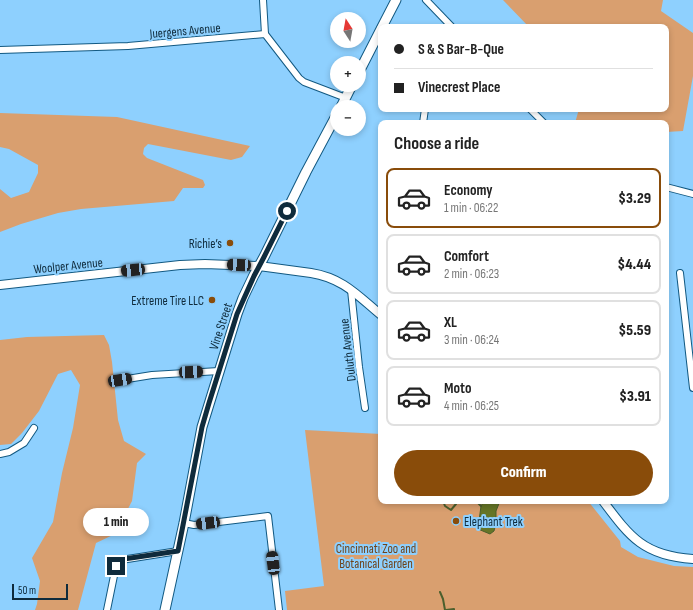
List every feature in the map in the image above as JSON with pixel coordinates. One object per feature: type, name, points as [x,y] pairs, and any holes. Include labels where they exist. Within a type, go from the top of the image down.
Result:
[{"type":"main road","points":[[384,24],[396,0]]},
{"type":"main road","points":[[366,59],[378,36]]},
{"type":"main road","points":[[346,98],[349,92]]},
{"type":"main road","name":"Vine Street","points":[[165,610],[184,523],[202,427],[237,314],[243,298],[330,127]]},
{"type":"street","points":[[263,0],[265,34],[299,78],[304,82],[346,98]]},
{"type":"street","points":[[426,0],[449,24]]},
{"type":"street","name":"Juergens Avenue","points":[[0,50],[128,46],[265,34]]},
{"type":"street","points":[[533,112],[541,120]]},
{"type":"street","points":[[669,188],[693,194]]},
{"type":"street","name":"Woolper Avenue","points":[[0,285],[180,265],[205,264],[259,266],[319,274],[334,279],[357,294],[378,312]]},
{"type":"street","points":[[680,273],[693,388]]},
{"type":"street","name":"Duluth Avenue","points":[[351,290],[365,408]]},
{"type":"street","points":[[120,380],[152,375],[219,371]]},
{"type":"street","points":[[0,454],[9,452],[24,443],[34,428]]},
{"type":"street","points":[[604,504],[623,528],[641,544],[666,555],[693,559]]},
{"type":"street","points":[[184,523],[194,525],[268,516],[279,610]]},
{"type":"street","points":[[107,610],[116,566],[121,560],[178,551]]},
{"type":"green space","points":[[503,0],[663,0],[661,11],[693,33],[693,76],[683,131],[669,132],[669,120],[576,120],[578,112],[669,112],[669,24],[526,24]]},
{"type":"green space","points":[[0,113],[117,117],[250,146],[242,157],[231,160],[148,144],[144,148],[143,154],[147,158],[203,180],[205,185],[203,188],[183,188],[174,201],[81,209],[58,213],[0,232],[0,189],[11,198],[29,192],[38,173],[38,165],[9,149],[0,147]]},
{"type":"green space","points":[[104,335],[109,345],[118,420],[124,441],[146,454],[137,463],[132,501],[115,534],[96,543],[78,610],[35,610],[40,581],[32,558],[53,522],[62,473],[73,428],[80,385],[71,370],[58,374],[39,411],[22,433],[11,444],[0,445],[0,340],[27,337]]},
{"type":"green space","name":"Cincinnati Zoo and Botanical Garden","points":[[305,430],[378,434],[378,504],[590,504],[620,541],[621,547],[638,557],[674,566],[693,567],[693,610],[287,610],[285,591],[324,586]]},
{"type":"shaded area","points":[[482,504],[499,504],[496,511],[496,517],[492,520],[495,527],[494,531],[490,534],[478,529]]},
{"type":"waterway","points":[[444,504],[451,510],[456,504]]},
{"type":"waterway","points":[[440,592],[445,610]]},
{"type":"waterway","points":[[446,610],[454,610]]},
{"type":"place","name":"Richie’s","points":[[230,243]]},
{"type":"place","name":"Extreme Tire LLC","points":[[212,300]]},
{"type":"place","name":"Elephant Trek","points":[[456,521]]},
{"type":"route","points":[[116,566],[118,562],[124,559],[178,551],[202,427],[237,314],[243,298],[287,211]]}]
